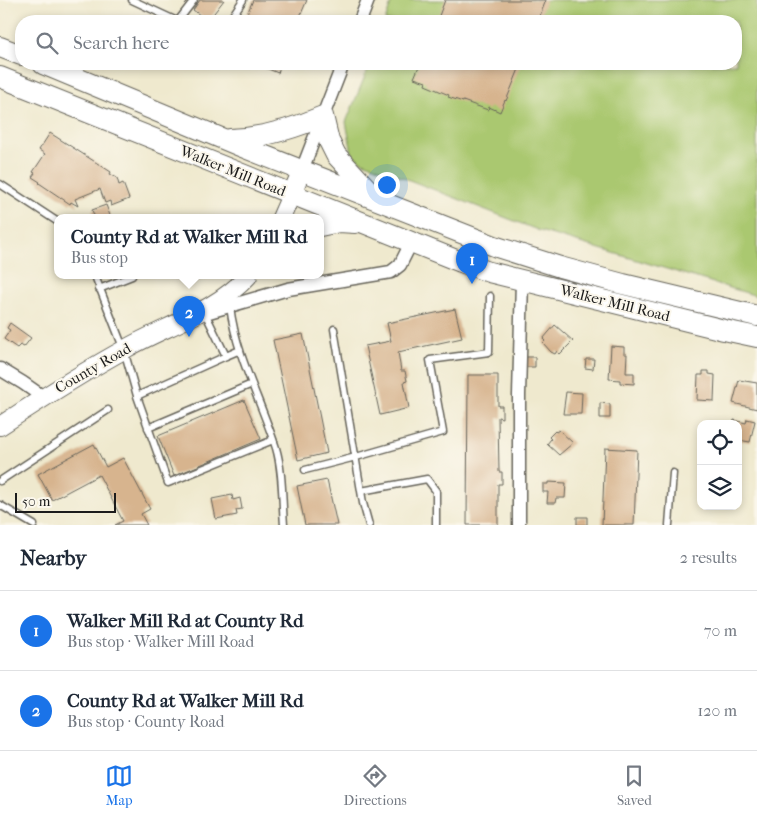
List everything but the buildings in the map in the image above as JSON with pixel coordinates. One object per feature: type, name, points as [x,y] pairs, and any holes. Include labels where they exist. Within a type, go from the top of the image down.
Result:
[{"type":"main road","name":"Walker Mill Road","points":[[56,70],[223,139],[497,247],[560,267],[757,316]]},
{"type":"main road","name":"Walker Mill Road","points":[[0,76],[363,224],[480,268],[757,337]]},
{"type":"main road","points":[[223,139],[249,138],[293,128],[323,116],[329,141],[336,155],[380,201]]},
{"type":"main road","points":[[324,225],[339,222],[363,224]]},
{"type":"street","points":[[362,15],[368,0]]},
{"type":"street","points":[[283,214],[341,70]]},
{"type":"street","name":"County Road","points":[[198,315],[288,289],[391,272],[400,265],[411,243]]},
{"type":"street","name":"County Road","points":[[0,426],[124,350],[198,315],[230,293],[245,279]]},
{"type":"street","points":[[519,525],[519,395],[522,280]]},
{"type":"street","points":[[0,369],[43,398]]},
{"type":"lane","points":[[132,0],[147,3],[168,15]]},
{"type":"lane","points":[[183,15],[194,0]]},
{"type":"lane","points":[[233,15],[243,0]]},
{"type":"lane","points":[[0,184],[54,219]]},
{"type":"lane","points":[[96,279],[124,350],[137,396],[168,482],[273,440]]},
{"type":"lane","points":[[99,289],[124,279]]},
{"type":"lane","points":[[305,470],[443,432],[430,360],[489,352],[490,296]]},
{"type":"lane","points":[[230,306],[233,326],[240,350],[273,440],[278,461],[284,525]]},
{"type":"lane","points":[[198,315],[226,356]]},
{"type":"lane","points":[[334,329],[361,491],[369,525]]},
{"type":"lane","points":[[137,396],[240,350]]},
{"type":"lane","points":[[148,428],[252,384]]},
{"type":"lane","points":[[0,481],[108,410]]},
{"type":"lane","points":[[669,525],[673,473]]},
{"type":"lane","points":[[361,491],[426,479],[436,490],[436,525]]},
{"type":"lane","points":[[0,506],[34,525]]},
{"type":"green space","points":[[392,0],[757,0],[757,296],[540,231],[353,158],[346,122],[368,70],[742,70],[742,15],[387,15]]},
{"type":"place","name":"Walker Mill Rd at County Rd","points":[[472,284]]},
{"type":"place","name":"County Rd at Walker Mill Rd","points":[[189,337]]}]
